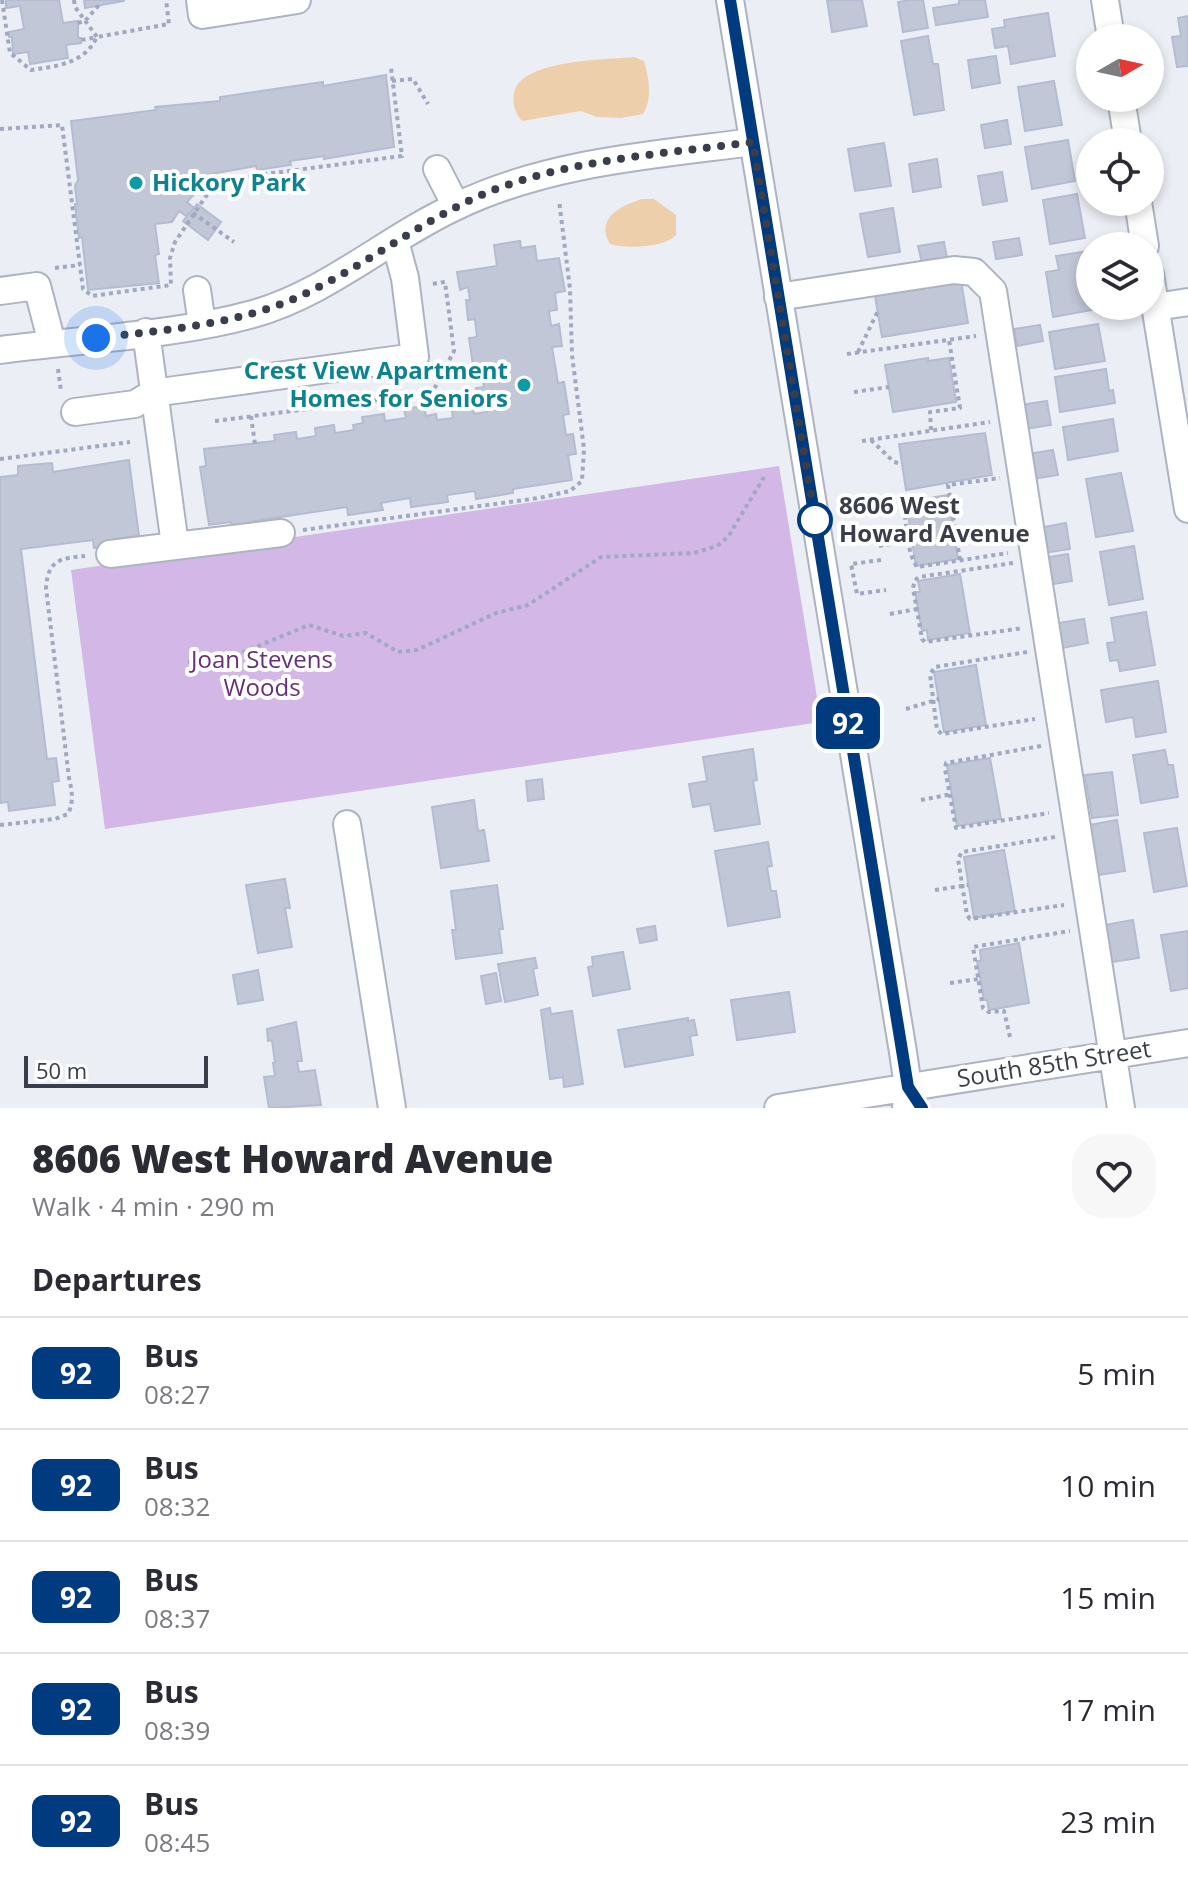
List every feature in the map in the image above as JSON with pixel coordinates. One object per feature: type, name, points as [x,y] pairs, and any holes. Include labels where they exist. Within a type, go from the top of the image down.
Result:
[{"type":"street","points":[[200,0],[202,15],[297,0]]},
{"type":"street","points":[[730,0],[912,1101]]},
{"type":"street","points":[[1105,0],[1109,24]]},
{"type":"street","points":[[0,350],[146,332],[253,314],[298,297],[456,206],[508,185],[590,163],[753,142]]},
{"type":"street","points":[[437,169],[456,206]]},
{"type":"street","points":[[75,412],[135,404],[153,393],[415,357],[405,278],[395,241]]},
{"type":"street","points":[[778,297],[954,270],[974,272],[993,291],[1121,1108]]},
{"type":"street","points":[[0,291],[37,286],[52,343]]},
{"type":"street","points":[[197,290],[202,324]]},
{"type":"street","points":[[1164,306],[1188,302]]},
{"type":"street","points":[[1157,320],[1188,509]]},
{"type":"street","points":[[146,332],[175,545]]},
{"type":"street","points":[[110,554],[281,533]]},
{"type":"street","points":[[347,824],[392,1108]]},
{"type":"street","name":"South 85th Street","points":[[778,1108],[912,1101],[1112,1055],[1188,1043]]},
{"type":"path","points":[[2,0],[10,53],[31,70],[72,63],[97,37]]},
{"type":"path","points":[[74,0],[75,7],[97,37]]},
{"type":"path","points":[[81,40],[169,24],[166,0]]},
{"type":"path","points":[[78,23],[85,21],[99,5]]},
{"type":"path","points":[[0,54],[10,53]]},
{"type":"path","points":[[0,129],[62,125],[83,289],[86,293],[92,296],[171,285],[170,258],[175,242],[206,196],[220,186],[237,179],[402,156],[391,68]]},
{"type":"path","points":[[392,81],[413,79],[428,104]]},
{"type":"path","points":[[281,533],[539,498],[570,491],[582,481],[584,449],[572,355],[570,289],[559,200]]},
{"type":"path","points":[[193,213],[234,242]]},
{"type":"path","points":[[858,352],[878,311]]},
{"type":"path","points":[[847,354],[1000,332]]},
{"type":"path","points":[[931,431],[930,412],[960,408],[949,340]]},
{"type":"path","points":[[854,392],[889,387]]},
{"type":"path","points":[[251,416],[255,444]]},
{"type":"path","points":[[862,441],[1013,419]]},
{"type":"path","points":[[871,440],[894,462],[902,464]]},
{"type":"path","points":[[0,459],[130,442]]},
{"type":"path","points":[[960,561],[948,485],[1022,474]]},
{"type":"path","points":[[188,662],[229,658],[309,625],[343,636],[366,633],[398,652],[417,650],[496,613],[528,605],[601,557],[694,553],[717,546],[728,537],[764,477]]},
{"type":"path","points":[[905,516],[917,567],[1034,554]]},
{"type":"path","points":[[879,546],[909,541]]},
{"type":"path","points":[[0,825],[55,819],[68,814],[72,806],[73,794],[46,588],[47,574],[51,566],[61,560],[110,554]]},
{"type":"path","points":[[1034,554],[919,577],[913,584],[925,642],[1047,636]]},
{"type":"path","points":[[881,560],[851,564],[857,594],[886,590]]},
{"type":"path","points":[[890,614],[917,609]]},
{"type":"path","points":[[1047,636],[935,667],[930,674],[937,699],[937,730],[942,734],[1059,715]]},
{"type":"path","points":[[906,709],[937,699]]},
{"type":"path","points":[[1063,743],[946,763],[945,769],[956,828],[1076,822]]},
{"type":"path","points":[[921,800],[950,795]]},
{"type":"path","points":[[1076,822],[962,852],[958,859],[966,886],[967,915],[970,919],[1088,901]]},
{"type":"path","points":[[935,890],[966,886]]},
{"type":"path","points":[[1010,1037],[1004,1011],[989,1012],[983,1008],[973,947],[1092,928]]},
{"type":"path","points":[[950,983],[978,979]]},
{"type":"green space","name":"Joan Stevens Woods","points":[[779,466],[821,722],[105,829],[71,570]]},
{"type":"shaded area","points":[[634,57],[644,61],[649,81],[648,102],[643,114],[621,118],[597,117],[581,111],[522,121],[516,112],[514,93],[520,82],[532,73],[566,63]]},
{"type":"shaded area","points":[[642,199],[654,199],[676,215],[676,235],[663,243],[644,246],[610,244],[606,227],[612,214]]},
{"type":"building","points":[[6,0],[59,0],[63,23],[78,21],[81,43],[66,45],[68,58],[30,64],[28,52],[13,54],[9,32],[24,29],[20,6],[6,8]]},
{"type":"building","points":[[84,0],[124,0],[124,1],[85,8]]},
{"type":"building","points":[[827,0],[862,0],[867,26],[832,32]]},
{"type":"building","points":[[923,0],[928,28],[903,32],[898,2]]},
{"type":"building","points":[[959,0],[985,0],[988,17],[936,25],[933,8],[959,4]]},
{"type":"building","points":[[1048,13],[1055,56],[1011,64],[1008,46],[995,48],[992,29],[1005,27],[1004,20]]},
{"type":"building","points":[[1188,16],[1188,66],[1177,67],[1172,37],[1181,36],[1178,18]]},
{"type":"building","points":[[928,36],[933,64],[938,64],[944,110],[914,115],[901,41]]},
{"type":"building","points":[[996,56],[1000,83],[972,88],[968,60]]},
{"type":"building","name":"Hickory Park","points":[[386,75],[394,147],[324,159],[324,156],[290,161],[291,165],[257,170],[256,166],[194,177],[196,192],[187,202],[194,208],[186,216],[179,211],[172,222],[155,224],[159,283],[88,290],[75,204],[78,180],[71,121]]},
{"type":"building","points":[[1054,81],[1062,125],[1025,131],[1018,87]]},
{"type":"building","points":[[1007,120],[1011,144],[985,148],[981,125]]},
{"type":"building","points":[[1068,140],[1075,181],[1032,189],[1025,147]]},
{"type":"building","points":[[884,143],[891,186],[855,191],[848,149]]},
{"type":"building","points":[[937,159],[941,187],[913,192],[909,164]]},
{"type":"building","points":[[1002,172],[1007,201],[983,205],[978,176]]},
{"type":"building","points":[[1076,194],[1076,216],[1081,216],[1084,232],[1076,232],[1076,240],[1050,244],[1043,200]]},
{"type":"building","points":[[197,204],[221,222],[208,240],[183,221]]},
{"type":"building","points":[[893,208],[900,252],[868,257],[860,214]]},
{"type":"building","points":[[1019,238],[1022,255],[996,259],[993,242]]},
{"type":"building","name":"Crest View Apartment Homes for Seniors","points":[[520,241],[521,248],[535,246],[537,261],[559,258],[565,291],[555,293],[557,310],[549,311],[551,326],[559,324],[562,346],[552,347],[558,383],[564,382],[569,414],[563,415],[566,435],[573,434],[576,454],[568,455],[572,480],[513,489],[513,493],[476,499],[475,491],[447,495],[448,502],[411,507],[410,498],[381,503],[383,510],[348,515],[347,507],[254,521],[255,526],[232,530],[231,522],[209,525],[200,467],[206,466],[204,449],[275,441],[274,435],[296,432],[297,439],[316,436],[315,428],[334,425],[335,433],[354,430],[353,425],[363,423],[362,417],[384,414],[385,421],[406,418],[404,409],[424,406],[426,416],[436,414],[437,420],[453,418],[452,411],[473,408],[474,414],[487,412],[487,408],[479,409],[476,388],[484,387],[482,371],[474,372],[469,338],[477,337],[475,319],[468,320],[468,287],[460,290],[457,272],[497,266],[494,245]]},
{"type":"building","points":[[944,242],[947,258],[922,263],[918,246]]},
{"type":"building","points":[[1076,253],[1076,313],[1053,317],[1046,272],[1059,270],[1056,256]]},
{"type":"building","points":[[961,281],[968,323],[882,337],[874,290]]},
{"type":"building","points":[[1098,324],[1105,361],[1055,369],[1049,332]]},
{"type":"building","points":[[1040,325],[1043,341],[1017,346],[1014,329]]},
{"type":"building","points":[[928,358],[928,361],[949,358],[956,402],[893,412],[885,365]]},
{"type":"building","points":[[1106,369],[1109,391],[1113,390],[1115,403],[1060,412],[1055,377]]},
{"type":"building","points":[[1047,401],[1051,425],[1024,429],[1020,405]]},
{"type":"building","points":[[1113,419],[1118,451],[1068,460],[1063,427]]},
{"type":"building","points":[[985,433],[992,475],[906,490],[899,444]]},
{"type":"building","points":[[1053,450],[1058,475],[1032,479],[1028,454]]},
{"type":"building","points":[[129,460],[139,536],[114,539],[116,546],[94,548],[93,540],[21,549],[47,759],[56,758],[59,781],[52,782],[55,805],[9,811],[8,802],[0,803],[0,477],[18,475],[18,466],[52,463],[53,472]]},
{"type":"building","points":[[1121,473],[1133,531],[1096,537],[1086,479]]},
{"type":"building","points":[[948,495],[958,559],[916,566],[906,502]]},
{"type":"building","points":[[1066,523],[1070,549],[1043,553],[1038,528]]},
{"type":"building","points":[[1134,546],[1143,599],[1109,605],[1100,552]]},
{"type":"building","points":[[1068,554],[1072,581],[1047,585],[1043,558]]},
{"type":"building","points":[[960,574],[970,633],[928,640],[927,630],[922,631],[915,592],[920,592],[918,581]]},
{"type":"building","points":[[1146,612],[1155,665],[1120,671],[1118,660],[1110,661],[1107,643],[1115,642],[1111,618]]},
{"type":"building","points":[[1084,619],[1088,643],[1062,648],[1058,623]]},
{"type":"building","points":[[976,665],[986,725],[944,732],[934,672]]},
{"type":"building","points":[[1158,681],[1166,732],[1136,737],[1133,717],[1106,722],[1101,690]]},
{"type":"building","points":[[753,749],[757,780],[753,781],[760,824],[715,831],[710,804],[693,807],[689,784],[707,781],[703,757]]},
{"type":"building","points":[[1165,750],[1168,765],[1173,765],[1178,797],[1141,803],[1133,755]]},
{"type":"building","points":[[990,758],[1001,819],[957,826],[947,765]]},
{"type":"building","points":[[1112,772],[1118,815],[1092,818],[1085,775]]},
{"type":"building","points":[[542,779],[544,799],[528,801],[526,781]]},
{"type":"building","points":[[474,800],[478,831],[484,830],[489,861],[441,868],[432,807]]},
{"type":"building","points":[[1117,820],[1125,871],[1098,875],[1089,825]]},
{"type":"building","points":[[1177,828],[1187,886],[1154,892],[1144,833]]},
{"type":"building","points":[[768,842],[772,866],[767,867],[771,891],[776,891],[780,917],[728,926],[715,851]]},
{"type":"building","points":[[1004,850],[1015,911],[974,918],[964,857]]},
{"type":"building","points":[[285,879],[290,908],[285,908],[292,947],[258,953],[246,885]]},
{"type":"building","points":[[497,885],[503,929],[499,929],[502,953],[456,959],[451,891]]},
{"type":"building","points":[[1133,920],[1139,958],[1111,962],[1105,925]]},
{"type":"building","points":[[655,926],[657,940],[640,943],[637,929]]},
{"type":"building","points":[[1188,931],[1188,988],[1171,991],[1161,935]]},
{"type":"building","points":[[1019,943],[1029,1003],[989,1010],[987,1000],[984,1000],[977,961],[981,961],[980,950]]},
{"type":"building","points":[[623,952],[630,989],[593,996],[588,967],[593,966],[592,957]]},
{"type":"building","points":[[535,958],[537,968],[533,969],[538,995],[505,1002],[498,964]]},
{"type":"building","points":[[258,970],[263,1000],[238,1004],[233,975]]},
{"type":"building","points":[[496,973],[501,1001],[486,1004],[481,976]]},
{"type":"building","points":[[789,992],[795,1032],[737,1040],[731,1000]]},
{"type":"building","points":[[550,1008],[551,1014],[572,1011],[583,1084],[564,1087],[563,1077],[550,1079],[541,1010]]},
{"type":"building","points":[[688,1018],[688,1021],[694,1020],[697,1035],[690,1036],[693,1055],[625,1067],[618,1030]]},
{"type":"building","points":[[296,1022],[302,1061],[297,1061],[299,1072],[315,1070],[321,1105],[269,1108],[264,1077],[275,1076],[275,1063],[267,1029]]},
{"type":"bus line","name":"92","points":[[730,0],[908,1087],[922,1108]]},
{"type":"place","name":"Hickory Park","points":[[136,183]]},
{"type":"place","name":"Crest View Apartment Homes for Seniors","points":[[524,385]]},
{"type":"place","name":"8606 West Howard Avenue","points":[[815,520]]},
{"type":"route","points":[[96,338],[253,314],[298,297],[456,206],[508,185],[590,163],[753,142],[815,520]]}]
